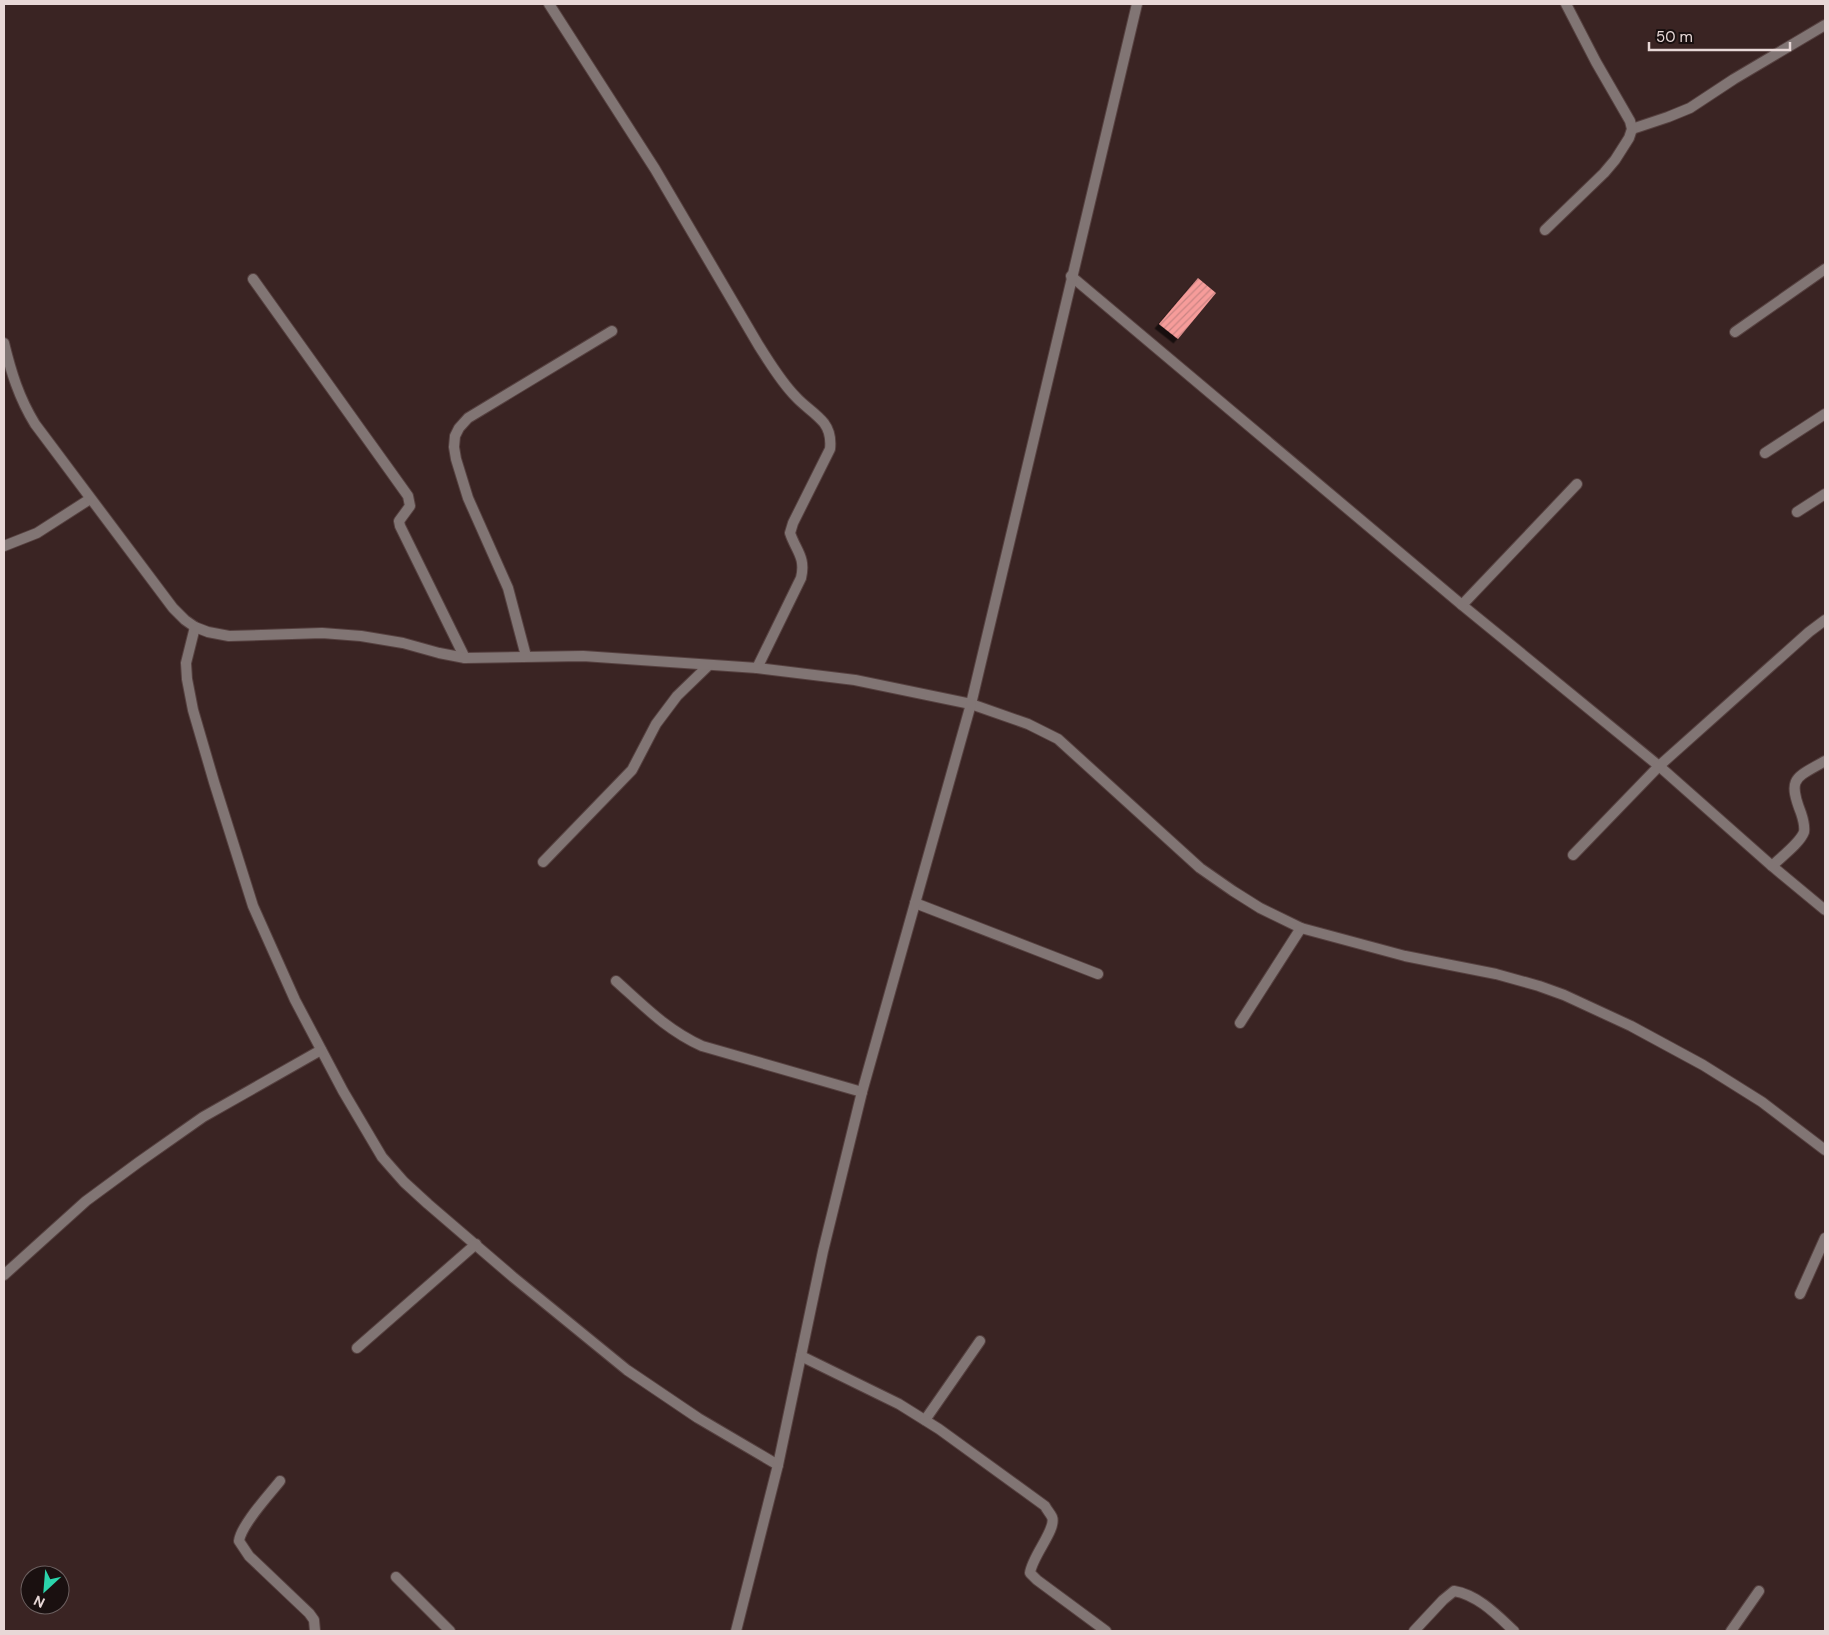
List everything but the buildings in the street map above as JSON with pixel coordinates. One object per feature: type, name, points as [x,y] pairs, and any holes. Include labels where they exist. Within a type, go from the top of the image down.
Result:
[{"type":"street","points":[[549,4],[656,169],[759,346],[795,396],[824,424],[829,433],[830,449],[790,532],[802,557],[804,567],[801,578],[757,668]]},
{"type":"street","points":[[736,1631],[778,1465],[824,1251],[862,1092],[971,704],[1137,4]]},
{"type":"street","points":[[1545,230],[1604,173],[1629,138],[1632,129],[1630,121],[1596,62],[1566,4]]},
{"type":"street","points":[[1632,129],[1690,108],[1734,79],[1825,25]]},
{"type":"street","points":[[1735,332],[1825,269]]},
{"type":"street","points":[[1072,276],[1462,605],[1659,766],[1825,910]]},
{"type":"street","points":[[253,279],[408,496],[410,506],[399,521],[400,526],[465,658]]},
{"type":"street","points":[[526,656],[508,588],[466,490],[456,459],[455,436],[468,418],[612,331]]},
{"type":"street","points":[[4,343],[15,385],[25,408],[90,499],[173,608],[185,620],[208,632],[229,636],[322,633],[361,636],[403,643],[465,658],[583,656],[757,668],[855,680],[971,704],[1028,724],[1058,739],[1200,868],[1260,908],[1301,928],[1405,956],[1496,974],[1539,986],[1564,996],[1631,1026],[1703,1064],[1762,1102],[1825,1150]]},
{"type":"street","points":[[1765,453],[1825,414]]},
{"type":"street","points":[[1462,605],[1577,484]]},
{"type":"street","points":[[1797,512],[1825,494]]},
{"type":"street","points":[[4,546],[37,533],[90,499]]},
{"type":"street","points":[[1573,855],[1659,766],[1809,632],[1825,620]]},
{"type":"street","points":[[196,626],[186,663],[187,679],[200,737],[254,906],[295,1000],[359,1119],[382,1157],[404,1182],[627,1370],[698,1418],[778,1465]]},
{"type":"street","points":[[543,862],[632,770],[656,724],[676,696],[709,665]]},
{"type":"street","points":[[1772,866],[1800,839],[1804,830],[1803,819],[1793,790],[1795,783],[1800,776],[1825,761]]},
{"type":"street","points":[[915,903],[1098,974]]},
{"type":"street","points":[[1240,1023],[1301,928]]},
{"type":"street","points":[[616,981],[660,1021],[682,1037],[702,1046],[862,1092]]},
{"type":"street","points":[[4,1275],[86,1201],[139,1162],[203,1117],[321,1050]]},
{"type":"street","points":[[1800,1294],[1825,1238]]},
{"type":"street","points":[[357,1348],[476,1244]]},
{"type":"street","points":[[925,1420],[980,1341]]},
{"type":"street","points":[[801,1356],[899,1404],[925,1420],[1045,1506],[1053,1518],[1052,1528],[1031,1564],[1030,1573],[1106,1631]]},
{"type":"street","points":[[280,1481],[240,1534],[239,1540],[250,1556],[309,1613],[314,1620],[316,1631]]},
{"type":"street","points":[[396,1577],[450,1631]]},
{"type":"street","points":[[1414,1631],[1454,1591],[1464,1593],[1478,1600],[1499,1616],[1514,1631]]},
{"type":"street","points":[[1731,1631],[1759,1591]]}]
